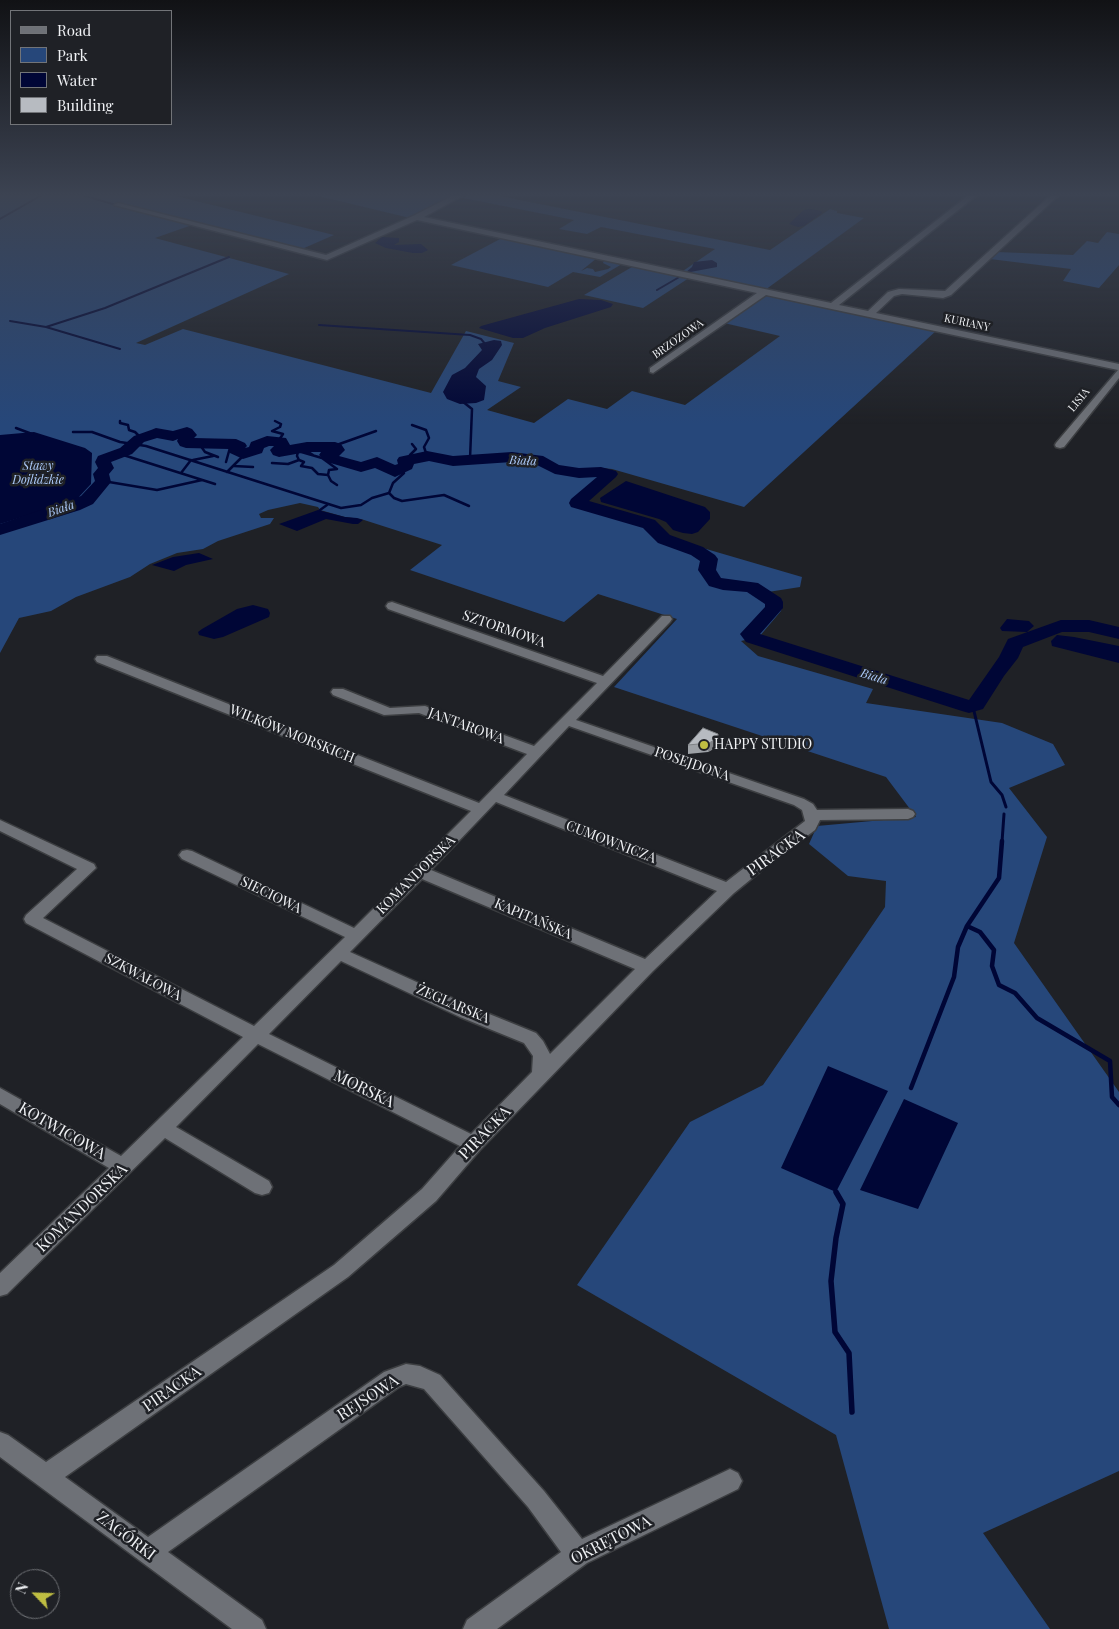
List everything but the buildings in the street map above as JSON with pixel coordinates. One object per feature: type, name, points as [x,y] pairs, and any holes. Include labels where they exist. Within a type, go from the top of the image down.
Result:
[{"type":"street","name":"KURIANY","points":[[665,271],[1119,367]]},
{"type":"street","points":[[833,306],[878,271]]},
{"type":"street","points":[[870,314],[891,294],[902,291],[942,295],[948,293],[972,271]]},
{"type":"street","name":"BRZOZOWA","points":[[653,370],[764,292]]},
{"type":"street","name":"LISIA","points":[[1060,445],[1119,372]]},
{"type":"street","name":"SZTORMOWA","points":[[392,606],[605,681]]},
{"type":"street","name":"KOMANDORSKA","points":[[1,1285],[163,1128],[420,872],[666,619]]},
{"type":"street","name":"WILKÓW MORSKICH","points":[[102,659],[481,809]]},
{"type":"street","name":"JANTAROWA","points":[[338,692],[389,712],[420,709],[536,752]]},
{"type":"street","name":"POSEJDONA","points":[[567,721],[799,802],[808,807],[811,815]]},
{"type":"street","name":"CUMOWNICZA","points":[[494,796],[728,888]]},
{"type":"street","name":"PIRACKA","points":[[46,1476],[341,1272],[429,1194],[473,1144],[647,967],[728,888],[791,839],[810,828],[813,821],[811,815],[908,814]]},
{"type":"street","name":"SZKWAŁOWA","points":[[0,826],[88,868],[32,918],[255,1035]]},
{"type":"street","name":"SIECIOWA","points":[[187,854],[355,935]]},
{"type":"street","name":"KAPITAŃSKA","points":[[420,872],[647,967]]},
{"type":"street","name":"ŻEGLARSKA","points":[[338,953],[466,1012],[530,1038],[542,1056],[541,1076]]},
{"type":"street","name":"MORSKA","points":[[255,1035],[473,1144]]},
{"type":"street","name":"KOTWICOWA","points":[[0,1095],[123,1167]]},
{"type":"street","points":[[163,1128],[262,1187]]},
{"type":"street","name":"REJSOWA","points":[[147,1552],[392,1379],[406,1374],[420,1376],[432,1382],[536,1499],[578,1554]]},
{"type":"street","name":"ZAGÓRKI","points":[[0,1443],[253,1629]]},
{"type":"street","name":"OKRĘTOWA","points":[[476,1629],[578,1554],[730,1481]]},
{"type":"green space","points":[[0,271],[278,271],[289,274],[136,343],[145,345],[183,329],[431,393],[466,331],[514,343],[498,381],[521,387],[487,410],[534,423],[568,399],[607,409],[632,391],[685,405],[780,336],[724,323],[765,294],[937,330],[744,507],[612,469],[602,468],[586,470],[610,474],[577,502],[655,523],[672,539],[802,577],[800,587],[768,592],[783,604],[781,611],[759,637],[741,641],[758,656],[873,689],[866,703],[1002,723],[1053,744],[1065,765],[1009,788],[1047,837],[1014,943],[1119,1092],[1119,1471],[983,1533],[1050,1629],[889,1629],[836,1435],[577,1285],[690,1122],[763,1085],[885,907],[886,881],[848,876],[809,844],[817,826],[916,817],[886,777],[614,687],[677,619],[598,594],[564,622],[410,570],[442,545],[361,519],[345,517],[320,510],[318,507],[300,503],[268,510],[259,514],[261,518],[274,518],[270,524],[218,541],[203,549],[177,553],[150,564],[130,577],[76,597],[51,611],[19,618],[0,653]]},
{"type":"green space","points":[[478,271],[610,271],[600,277],[573,272],[548,287]]},
{"type":"green space","points":[[625,271],[656,271],[689,278],[643,308],[584,295]]},
{"type":"green space","points":[[683,271],[791,271],[765,290],[680,273]]},
{"type":"green space","points":[[1070,271],[1114,271],[1099,288],[1063,281]]},
{"type":"water","points":[[579,299],[601,300],[613,304],[611,307],[545,328],[523,338],[513,338],[479,328],[481,326]]},
{"type":"water","points":[[494,340],[501,341],[502,345],[492,360],[479,369],[476,377],[486,386],[484,400],[476,403],[460,404],[447,399],[443,392],[452,375],[465,368],[482,350],[478,344]]},
{"type":"water","name":"Stawy Dojlidzkie","points":[[34,432],[85,448],[92,453],[91,484],[76,500],[0,524],[0,435]]},
{"type":"water","points":[[626,481],[705,507],[710,512],[710,519],[698,532],[692,534],[683,533],[673,530],[666,522],[659,519],[601,502],[600,498]]},
{"type":"water","points":[[318,510],[363,520],[358,524],[353,524],[326,519],[297,531],[279,524]]},
{"type":"water","points":[[199,553],[213,559],[186,565],[174,571],[152,565],[173,557]]},
{"type":"water","points":[[253,605],[268,609],[269,617],[223,637],[214,639],[199,635],[198,632],[202,629],[237,609]]},
{"type":"water","points":[[1007,619],[1029,621],[1034,626],[1027,632],[1002,631],[1000,628]]},
{"type":"water","points":[[1057,635],[1119,646],[1119,663],[1052,646],[1051,641]]},
{"type":"water","points":[[828,1066],[888,1091],[836,1192],[781,1168]]},
{"type":"water","points":[[904,1099],[958,1123],[918,1209],[860,1190]]},
{"type":"waterway","points":[[46,327],[105,308],[195,271]]},
{"type":"waterway","points":[[657,290],[681,276]]},
{"type":"waterway","points":[[10,321],[46,327]]},
{"type":"waterway","points":[[319,325],[470,335],[481,339],[486,345]]},
{"type":"waterway","points":[[46,327],[120,349]]},
{"type":"waterway","points":[[462,401],[472,409],[470,459]]},
{"type":"waterway","points":[[120,421],[120,423],[128,425],[129,430],[135,432],[141,438]]},
{"type":"waterway","points":[[275,421],[281,424],[280,427],[272,431],[283,434],[279,440]]},
{"type":"waterway","points":[[412,425],[426,430],[429,438],[424,447],[427,456]]},
{"type":"waterway","points":[[16,428],[32,434]]},
{"type":"waterway","points":[[331,447],[376,431]]},
{"type":"waterway","name":"Biała","points":[[73,432],[92,432],[120,442],[146,446],[191,460]]},
{"type":"waterway","name":"Biała","points":[[0,530],[87,500],[103,482],[101,474],[106,468],[103,462],[104,459],[126,451],[139,439],[156,433],[173,436],[187,432],[189,435],[185,441],[186,443],[236,444],[239,446],[236,450],[243,454],[256,450],[257,445],[267,441],[281,441],[283,447],[278,450],[279,452],[307,447],[335,447],[337,450],[327,455],[333,459],[361,467],[377,462],[395,472],[406,466],[405,460],[420,459],[427,456],[453,461],[512,457],[537,459],[555,469],[579,473],[601,472],[610,474],[577,503],[649,524],[664,539],[697,551],[709,559],[707,570],[715,582],[723,585],[752,587],[774,602],[774,608],[750,634],[753,638],[969,707],[976,705],[994,677]]},
{"type":"waterway","points":[[198,442],[205,452],[218,457]]},
{"type":"waterway","name":"Biała","points":[[282,443],[298,451]]},
{"type":"waterway","points":[[226,462],[231,444]]},
{"type":"waterway","points":[[410,459],[410,455],[416,449],[412,444]]},
{"type":"waterway","points":[[302,448],[313,455]]},
{"type":"waterway","points":[[298,451],[322,458],[337,469],[329,470],[328,475]]},
{"type":"waterway","points":[[298,451],[297,456],[299,460]]},
{"type":"waterway","points":[[117,453],[215,484]]},
{"type":"waterway","points":[[227,472],[242,457],[242,454]]},
{"type":"waterway","points":[[193,460],[213,456]]},
{"type":"waterway","points":[[181,473],[191,460]]},
{"type":"waterway","points":[[191,460],[227,472]]},
{"type":"waterway","points":[[272,463],[288,464],[299,460]]},
{"type":"waterway","points":[[299,460],[304,462],[301,466],[312,468],[318,474],[328,475]]},
{"type":"waterway","points":[[234,466],[253,467]]},
{"type":"waterway","points":[[389,493],[393,483],[404,473],[399,471]]},
{"type":"waterway","points":[[227,472],[341,508],[361,505],[372,498],[389,493]]},
{"type":"waterway","points":[[328,475],[331,481],[337,485]]},
{"type":"waterway","points":[[103,481],[157,490],[202,480]]},
{"type":"waterway","points":[[389,493],[394,498],[402,501],[444,495],[469,506]]},
{"type":"waterway","points":[[320,510],[327,505]]},
{"type":"waterway","name":"Biała","points":[[1061,626],[1089,626],[1119,633]]},
{"type":"waterway","name":"Biała","points":[[997,672],[1008,658],[1015,643],[1055,628]]},
{"type":"waterway","points":[[973,707],[991,782],[1002,795],[1006,807]]},
{"type":"waterway","points":[[1002,842],[1004,814]]},
{"type":"waterway","points":[[967,926],[999,878],[1002,841]]},
{"type":"waterway","points":[[911,1088],[954,977],[958,947],[967,926]]},
{"type":"waterway","points":[[967,926],[980,932],[994,950],[992,966],[999,985],[1015,993],[1037,1018],[1110,1061],[1112,1097],[1119,1105]]},
{"type":"waterway","points":[[836,1192],[843,1204],[836,1238],[831,1281],[835,1332],[849,1353],[852,1412]]},
{"type":"place","name":"HAPPY STUDIO","points":[[704,745]]}]
